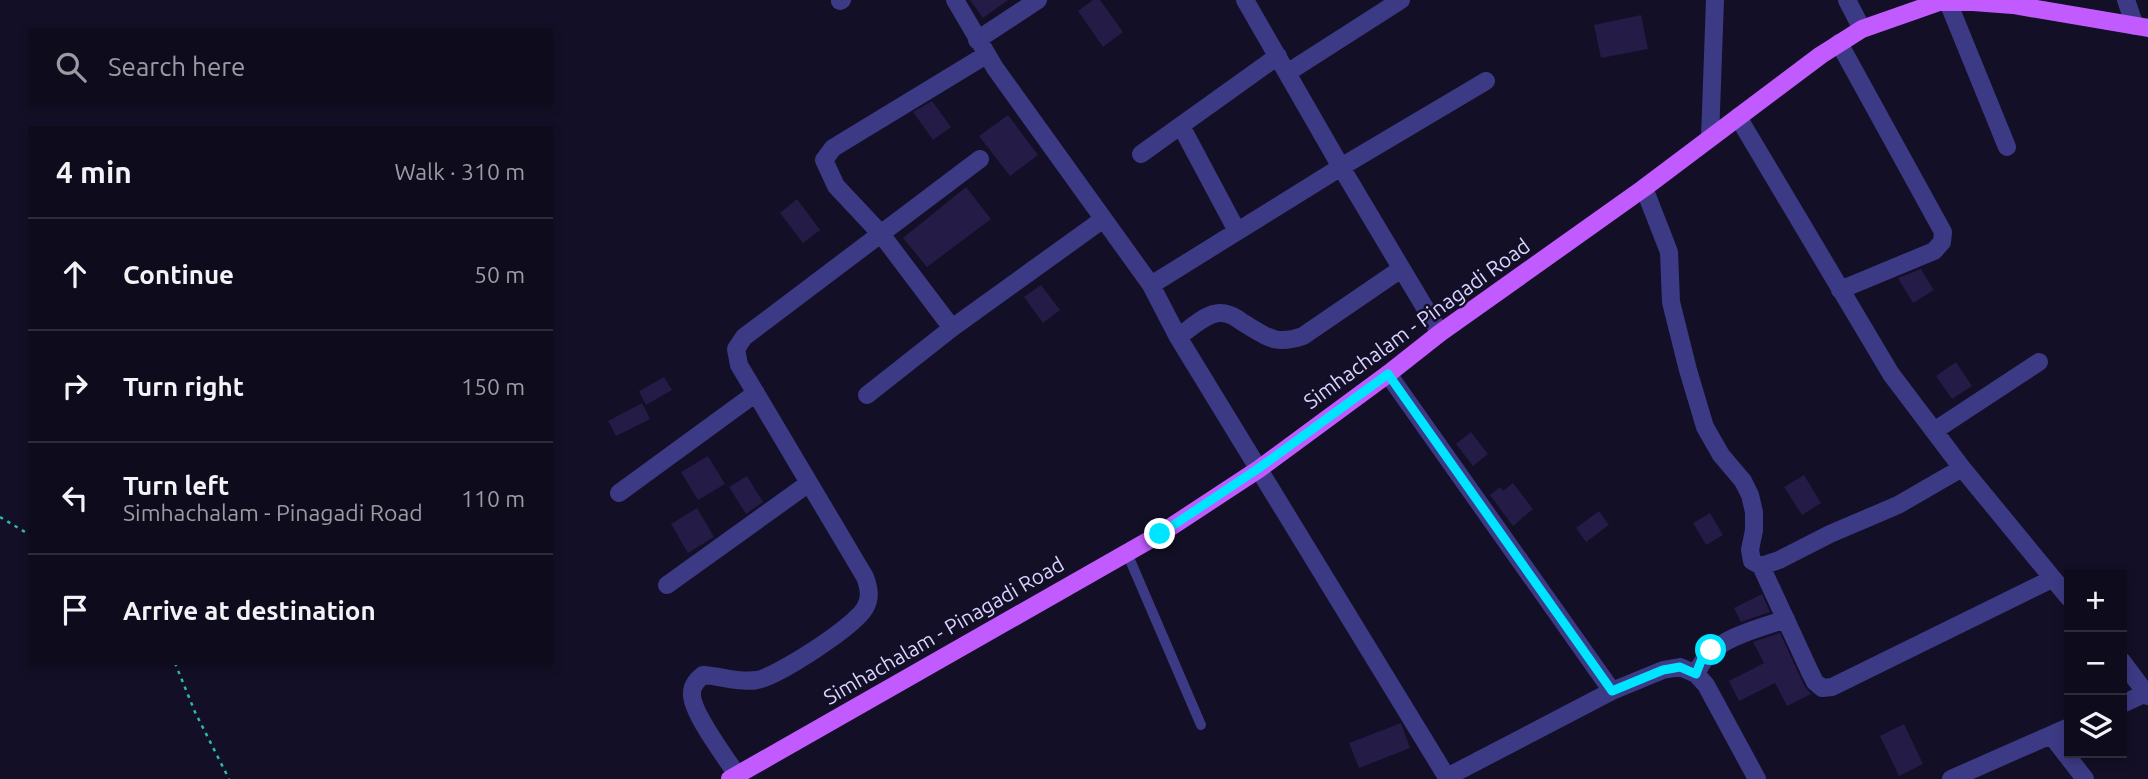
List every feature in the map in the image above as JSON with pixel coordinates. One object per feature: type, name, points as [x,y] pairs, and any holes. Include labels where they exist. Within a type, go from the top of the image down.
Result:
[{"type":"main road","name":"Simhachalam - Pinagadi Road","points":[[734,777],[1160,534],[1259,468],[1440,333],[1862,29],[1938,2],[2040,6],[2142,27]]},
{"type":"street","points":[[955,0],[982,47],[1102,220],[1151,285],[1178,337],[1448,778],[1612,691],[1663,670],[1680,667],[1696,674],[1706,685],[1757,779]]},
{"type":"street","points":[[952,328],[881,234],[836,186],[824,160],[832,148],[982,47],[1038,0]]},
{"type":"street","points":[[1245,0],[1440,333]]},
{"type":"street","points":[[1287,73],[1401,0]]},
{"type":"street","points":[[1710,138],[1715,0]]},
{"type":"street","points":[[1847,0],[1862,29]]},
{"type":"street","points":[[2126,0],[2142,27]]},
{"type":"street","points":[[1948,2],[2007,147]]},
{"type":"street","points":[[1839,43],[1943,232],[1942,242],[1934,251],[1840,290]]},
{"type":"street","points":[[1142,154],[1278,57]]},
{"type":"street","points":[[1151,285],[1486,81]]},
{"type":"street","points":[[1738,117],[1891,374],[1962,468],[2064,592]]},
{"type":"street","points":[[1181,126],[1237,231]]},
{"type":"street","points":[[734,777],[693,703],[691,694],[697,680],[703,675],[742,681],[758,680],[775,673],[859,616],[869,598],[865,577],[739,365],[736,349],[744,337],[980,159]]},
{"type":"street","points":[[1644,188],[1669,252],[1671,302],[1705,427],[1721,455],[1743,481],[1750,495],[1754,530],[1750,555],[1752,561],[1761,566],[1815,682],[1822,688],[1832,687],[2052,579]]},
{"type":"street","points":[[867,395],[952,328],[1102,220]]},
{"type":"street","points":[[1178,337],[1208,317],[1222,313],[1236,318],[1267,337],[1285,342],[1303,336],[1401,269]]},
{"type":"street","points":[[1934,431],[2039,362]]},
{"type":"street","points":[[1388,374],[1612,691]]},
{"type":"street","points":[[619,494],[756,393]]},
{"type":"street","points":[[1761,566],[1898,505],[1962,468]]},
{"type":"street","points":[[667,586],[809,483]]},
{"type":"street","points":[[1696,674],[1701,661],[1711,650],[1724,642],[1786,619]]},
{"type":"street","points":[[2127,668],[2147,694],[2127,702]]},
{"type":"street","points":[[1951,779],[2064,729]]},
{"type":"street","points":[[2051,735],[2085,779]]},
{"type":"lane","points":[[1127,553],[1201,725]]},
{"type":"path","points":[[0,517],[28,534]]},
{"type":"path","points":[[176,665],[195,712],[229,779]]},
{"type":"building","points":[[970,0],[1008,0],[983,18]]},
{"type":"building","points":[[1093,0],[1100,0],[1123,32],[1103,47],[1078,11]]},
{"type":"building","points":[[1641,15],[1648,49],[1601,58],[1594,25]]},
{"type":"building","points":[[932,101],[951,127],[933,140],[913,112]]},
{"type":"building","points":[[1008,115],[1038,155],[1010,176],[979,136]]},
{"type":"building","points":[[966,187],[991,219],[927,267],[903,238]]},
{"type":"building","points":[[797,199],[820,230],[803,243],[780,213]]},
{"type":"building","points":[[1921,269],[1934,290],[1913,303],[1898,278]]},
{"type":"building","points":[[1041,285],[1060,310],[1043,323],[1024,297]]},
{"type":"building","points":[[1956,362],[1972,386],[1952,399],[1936,376]]},
{"type":"building","points":[[664,377],[672,390],[646,405],[639,391]]},
{"type":"building","points":[[642,403],[650,419],[616,436],[608,421]]},
{"type":"building","points":[[1471,432],[1488,454],[1473,466],[1456,444]]},
{"type":"building","points":[[708,456],[725,484],[698,500],[681,472]]},
{"type":"building","points":[[1804,475],[1821,503],[1802,515],[1784,487]]},
{"type":"building","points":[[747,476],[763,502],[746,514],[729,487]]},
{"type":"building","points":[[1513,483],[1533,509],[1513,526],[1490,495],[1500,487],[1503,491]]},
{"type":"building","points":[[697,508],[714,537],[688,553],[671,524]]},
{"type":"building","points":[[1599,511],[1609,525],[1586,542],[1576,528]]},
{"type":"building","points":[[1710,513],[1723,535],[1706,545],[1693,523]]},
{"type":"building","points":[[1762,594],[1770,612],[1741,622],[1734,608]]},
{"type":"building","points":[[1780,633],[1805,687],[1811,694],[1787,706],[1775,683],[1739,701],[1729,681],[1764,663],[1753,642]]},
{"type":"building","points":[[1401,723],[1410,748],[1359,768],[1349,743]]},
{"type":"building","points":[[1904,724],[1923,764],[1899,776],[1880,736]]},
{"type":"route","points":[[1160,534],[1259,468],[1388,374],[1612,691],[1663,670],[1680,667],[1696,674],[1701,661],[1711,650]]}]
